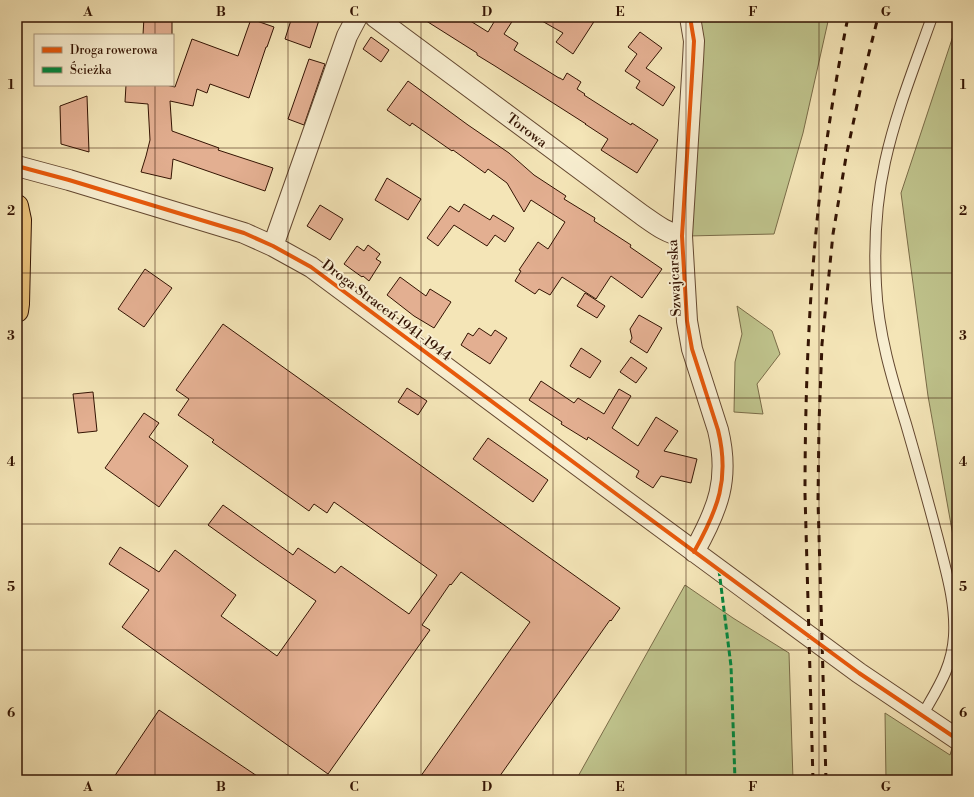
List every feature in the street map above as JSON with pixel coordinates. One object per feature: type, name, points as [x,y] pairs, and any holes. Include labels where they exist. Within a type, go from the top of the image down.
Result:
[{"type":"main road","points":[[17,206],[20,220],[17,311]]},
{"type":"street","points":[[273,246],[347,36],[357,17]]},
{"type":"street","name":"Torowa","points":[[375,17],[642,215],[672,234],[682,236]]},
{"type":"street","name":"Szwajcarska","points":[[690,17],[694,41],[682,236],[687,322],[697,365],[722,443],[724,466],[716,505],[707,528],[694,552]]},
{"type":"street","name":"Droga Straceń 1941-1944","points":[[17,166],[69,180],[244,233],[273,246],[311,268],[859,673],[957,739]]},
{"type":"lane","points":[[922,716],[942,680],[949,662],[954,636],[953,606],[947,574],[926,491],[888,359],[880,319],[876,287],[875,255],[881,182],[886,156],[900,106],[932,17]]},
{"type":"green space","points":[[699,17],[829,17],[803,133],[774,234],[688,236]]},
{"type":"green space","points":[[957,24],[957,558],[928,396],[901,193]]},
{"type":"green space","points":[[737,306],[772,331],[780,354],[757,384],[763,414],[734,412],[735,362],[742,334]]},
{"type":"green space","points":[[685,585],[733,618],[789,653],[793,780],[576,780]]},
{"type":"green space","points":[[885,713],[950,755],[957,731],[957,780],[886,780]]},
{"type":"building","points":[[144,17],[172,17],[172,34],[143,34]]},
{"type":"building","points":[[292,17],[320,17],[310,48],[285,39]]},
{"type":"building","points":[[420,17],[464,17],[488,32],[497,17],[515,17],[504,34],[518,43],[514,50],[563,80],[567,73],[581,82],[577,89],[585,94],[584,95],[631,125],[632,123],[658,140],[637,173],[601,150],[608,139]]},
{"type":"building","points":[[535,17],[597,17],[573,54],[556,42],[563,33]]},
{"type":"building","points":[[251,19],[274,27],[249,98],[210,84],[207,93],[197,89],[193,106],[170,101],[172,131],[219,148],[218,150],[273,168],[265,191],[173,159],[171,179],[141,172],[150,140],[148,104],[125,102],[126,86],[175,87],[192,39],[238,56]]},
{"type":"building","points":[[640,32],[662,48],[646,68],[675,87],[663,106],[636,88],[640,81],[625,71],[637,54],[628,47]]},
{"type":"building","points":[[371,37],[389,50],[381,62],[363,49]]},
{"type":"building","points":[[309,59],[325,64],[304,125],[288,119]]},
{"type":"building","points":[[408,81],[509,153],[534,175],[566,196],[564,199],[595,218],[594,221],[631,245],[630,247],[662,269],[642,298],[611,276],[596,299],[562,277],[550,295],[539,289],[535,294],[515,281],[521,271],[519,270],[538,242],[548,249],[565,222],[531,200],[524,212],[507,183],[488,169],[485,173],[412,123],[410,126],[387,110]]},
{"type":"building","points":[[87,96],[89,152],[61,144],[60,106]]},
{"type":"building","points":[[387,178],[421,199],[408,220],[375,200]]},
{"type":"building","points":[[464,204],[490,220],[493,215],[514,228],[505,242],[495,235],[487,246],[454,225],[438,246],[427,238],[450,206],[459,212]]},
{"type":"building","points":[[320,205],[343,219],[330,240],[307,226]]},
{"type":"building","points":[[368,245],[380,254],[376,259],[381,262],[369,281],[344,264],[357,246],[364,251]]},
{"type":"building","points":[[145,269],[172,288],[144,327],[118,309]]},
{"type":"building","points":[[400,277],[426,296],[430,289],[451,302],[434,328],[414,316],[387,295]]},
{"type":"building","points":[[585,293],[605,306],[597,318],[577,306]]},
{"type":"building","points":[[639,315],[662,328],[647,353],[630,342],[632,338],[630,329]]},
{"type":"building","points":[[223,324],[620,608],[497,780],[418,780],[530,622],[461,572],[451,585],[450,584],[422,625],[430,630],[328,774],[122,627],[149,590],[109,564],[120,547],[159,572],[175,550],[236,595],[221,616],[277,656],[316,601],[208,525],[223,505],[293,555],[298,548],[335,573],[341,566],[409,614],[437,575],[334,502],[327,513],[314,504],[309,511],[212,442],[214,440],[178,415],[189,399],[176,390]]},
{"type":"building","points":[[479,328],[491,336],[495,330],[507,338],[490,364],[461,345],[468,333],[473,336]]},
{"type":"building","points":[[581,348],[601,361],[590,378],[570,366]]},
{"type":"building","points":[[631,357],[647,368],[636,383],[620,372]]},
{"type":"building","points":[[541,381],[574,403],[578,398],[604,414],[619,389],[631,396],[612,428],[638,446],[656,417],[678,431],[664,451],[697,459],[691,483],[661,476],[653,488],[636,477],[639,471],[588,437],[587,440],[561,424],[562,422],[529,400]]},
{"type":"building","points":[[407,388],[427,401],[418,415],[398,402]]},
{"type":"building","points":[[93,392],[97,431],[78,433],[73,394]]},
{"type":"building","points":[[144,413],[159,423],[149,437],[188,466],[159,507],[105,468]]},
{"type":"building","points":[[488,438],[548,480],[533,502],[473,459]]},
{"type":"building","points":[[159,710],[263,780],[112,780]]},
{"type":"railway","points":[[813,780],[805,494],[808,339],[813,261],[821,184],[833,100],[848,17]]},
{"type":"railway","points":[[826,780],[818,501],[822,344],[833,234],[846,157],[863,77],[878,17]]},
{"type":"marked path","points":[[719,570],[731,666],[735,780]]},
{"type":"cycle path","points":[[690,17],[694,41],[682,236],[687,321],[692,349],[718,430],[723,464],[720,493],[710,522],[694,552]]},
{"type":"cycle path","points":[[17,166],[69,180],[244,233],[273,246],[311,267],[859,673],[957,739]]}]
